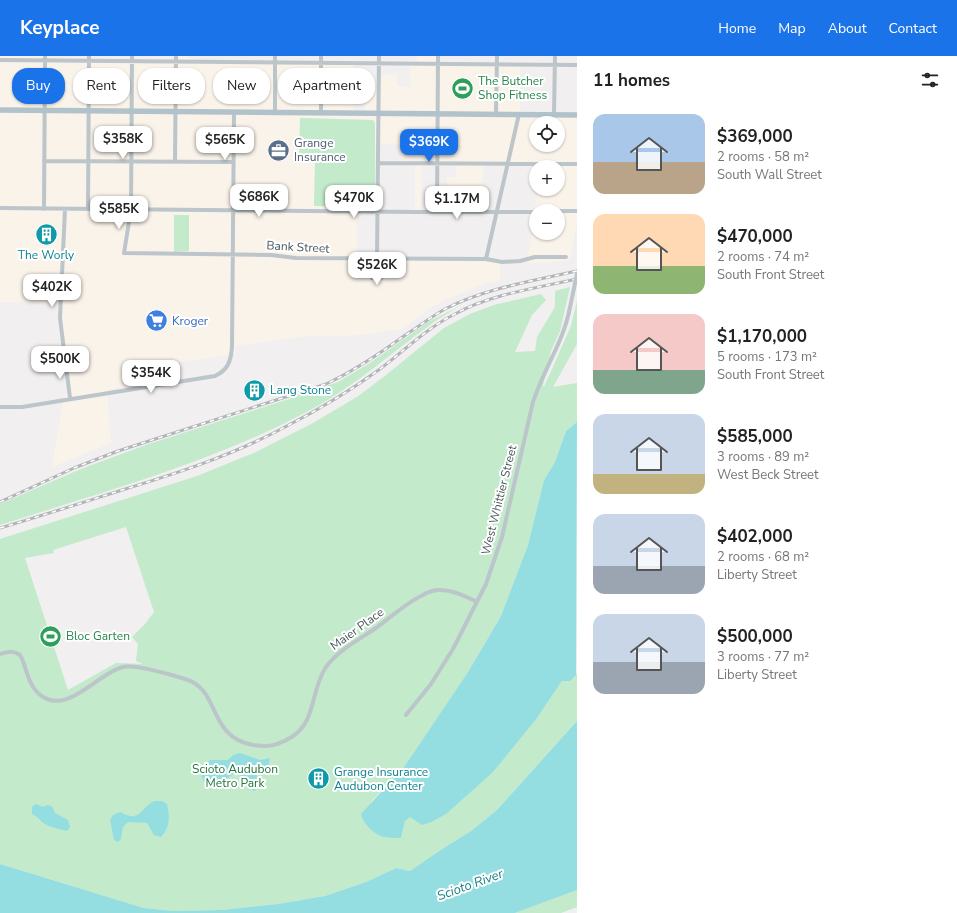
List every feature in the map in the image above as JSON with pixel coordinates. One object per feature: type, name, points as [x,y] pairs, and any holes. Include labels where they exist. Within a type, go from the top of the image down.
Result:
[{"type":"main road","points":[[0,110],[577,115]]},
{"type":"street","points":[[175,161],[176,56]]},
{"type":"street","points":[[275,56],[275,112]]},
{"type":"street","points":[[321,56],[321,112]]},
{"type":"street","points":[[377,259],[379,56]]},
{"type":"street","points":[[437,212],[438,56]]},
{"type":"street","points":[[496,114],[497,56]]},
{"type":"street","points":[[554,114],[555,56]]},
{"type":"street","points":[[0,60],[45,58],[132,58],[176,61],[577,65]]},
{"type":"street","points":[[44,209],[45,58]]},
{"type":"street","points":[[88,209],[89,58]]},
{"type":"street","points":[[131,209],[132,58]]},
{"type":"street","points":[[0,407],[22,406],[215,376],[225,370],[230,362],[232,354],[234,112]]},
{"type":"street","points":[[486,259],[518,114]]},
{"type":"street","points":[[44,161],[233,162]]},
{"type":"street","points":[[378,163],[577,164]]},
{"type":"street","points":[[0,208],[529,212]]},
{"type":"street","points":[[65,209],[60,318],[70,398]]},
{"type":"street","name":"Bank Street","points":[[131,209],[124,253],[278,255],[296,258],[486,259],[508,262],[520,261],[535,257],[566,257]]},
{"type":"street","points":[[565,211],[577,211]]},
{"type":"street","name":"West Whittier Street","points":[[406,715],[431,684],[451,653],[490,573],[502,537],[535,397],[542,378],[563,334],[577,274]]},
{"type":"street","name":"Maier Place","points":[[0,654],[11,651],[20,655],[33,686],[40,695],[59,701],[69,699],[110,672],[123,667],[131,666],[187,680],[200,687],[205,692],[219,721],[232,736],[250,744],[271,746],[290,738],[305,725],[311,712],[322,674],[334,657],[419,597],[435,590],[446,590],[477,602]]},
{"type":"shaded area","points":[[0,56],[44,56],[44,60],[175,62],[176,56],[188,56],[188,61],[354,63],[354,68],[278,68],[278,104],[353,104],[353,112],[365,112],[365,104],[375,104],[375,82],[379,82],[379,74],[397,75],[397,86],[410,87],[410,64],[417,64],[417,56],[438,56],[438,64],[520,65],[520,115],[577,116],[577,225],[569,261],[526,263],[531,240],[565,240],[565,204],[535,204],[537,196],[565,196],[565,160],[529,160],[529,165],[484,164],[482,191],[475,190],[475,212],[457,212],[457,187],[447,187],[447,177],[456,177],[456,164],[422,163],[421,212],[415,211],[415,163],[402,163],[402,144],[375,144],[375,123],[373,120],[300,118],[315,161],[314,206],[357,207],[357,259],[500,262],[500,280],[474,287],[431,307],[403,329],[350,336],[307,336],[235,346],[236,354],[158,365],[159,383],[107,390],[111,443],[52,467],[62,406],[69,388],[59,303],[0,302]]},
{"type":"green space","points":[[300,118],[373,120],[375,123],[374,207],[314,206],[315,162],[299,161]]},
{"type":"green space","points":[[174,215],[189,215],[189,251],[174,252]]},
{"type":"green space","name":"Scioto Audubon Metro Park","points":[[570,287],[560,331],[551,351],[543,386],[544,387],[571,326],[577,301],[577,344],[553,387],[577,383],[577,422],[566,431],[555,462],[544,480],[528,545],[501,616],[468,672],[404,767],[371,802],[384,837],[401,838],[405,821],[410,816],[537,718],[562,681],[576,675],[577,673],[577,721],[497,810],[471,831],[410,871],[396,868],[366,882],[325,896],[278,904],[222,910],[173,911],[144,908],[0,864],[0,539],[197,476],[256,452],[313,423],[357,397],[444,328],[470,314],[494,305],[541,294],[546,300],[532,315],[515,352],[535,351],[537,337],[555,307],[555,291]],"holes":[[[126,527],[154,612],[132,637],[138,644],[136,661],[143,664],[116,663],[68,690],[25,558],[54,553],[53,550]]]},
{"type":"green space","points":[[458,307],[433,322],[372,369],[328,400],[275,428],[237,445],[159,474],[0,525],[0,504],[81,469],[146,445],[338,382],[370,363],[428,322]]},
{"type":"green space","points":[[577,890],[577,907],[561,913],[515,913]]},
{"type":"water","points":[[577,422],[576,675],[570,681],[562,681],[537,718],[493,772],[446,814],[422,825],[410,817],[405,821],[401,838],[381,836],[374,832],[364,822],[361,814],[404,767],[468,672],[501,616],[528,545],[544,480],[555,462],[566,431]]},
{"type":"water","name":"Scioto River","points":[[577,721],[577,890],[515,913],[0,913],[0,864],[144,908],[173,911],[222,910],[278,904],[325,896],[366,882],[396,868],[410,871],[471,831],[497,810]]},
{"type":"water","points":[[240,753],[260,760],[270,758],[269,764],[257,773],[256,790],[253,791],[241,776],[236,773],[218,787],[207,786],[201,774],[210,760],[228,760],[233,755]]},
{"type":"water","points":[[154,801],[162,801],[167,804],[168,808],[168,826],[161,837],[154,835],[147,823],[128,822],[123,827],[121,839],[118,842],[114,840],[110,820],[113,815],[120,812],[127,815],[136,816]]},
{"type":"water","points":[[36,804],[43,807],[48,805],[51,806],[55,813],[68,820],[70,827],[67,831],[47,825],[32,814],[32,807]]},
{"type":"railway","points":[[0,502],[74,468],[118,451],[326,384],[376,356],[435,315],[461,302],[493,290],[577,271]]},
{"type":"railway","points":[[0,528],[164,477],[225,455],[297,421],[345,393],[380,369],[435,326],[455,314],[484,301],[577,279]]},
{"type":"place","name":"The Butcher Shop Fitness","points":[[463,88]]},
{"type":"place","name":"Grange Insurance","points":[[279,150]]},
{"type":"place","name":"The Worly","points":[[46,234]]},
{"type":"place","name":"Kroger","points":[[156,321]]},
{"type":"place","name":"Lang Stone","points":[[255,390]]},
{"type":"place","name":"Bloc Garten","points":[[51,636]]},
{"type":"place","name":"Grange Insurance Audubon Center","points":[[318,779]]}]
